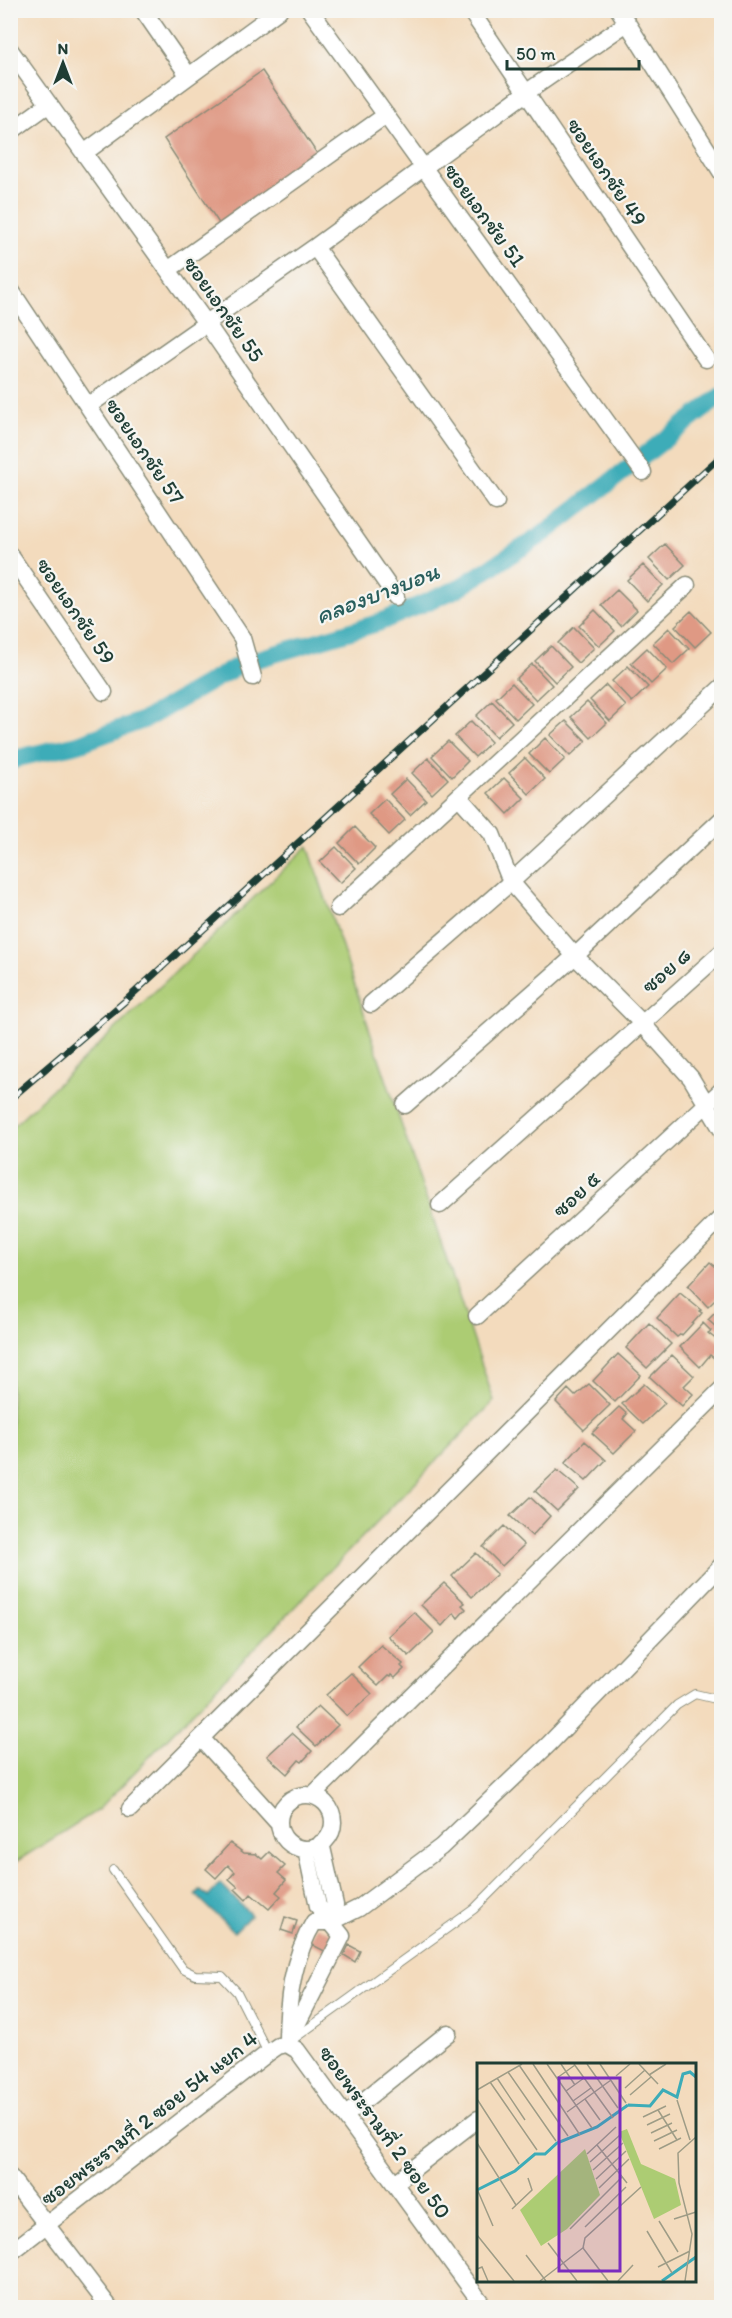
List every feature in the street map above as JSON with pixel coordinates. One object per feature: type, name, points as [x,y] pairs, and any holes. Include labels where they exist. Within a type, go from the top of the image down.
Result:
[{"type":"street","points":[[143,10],[188,75]]},
{"type":"street","points":[[84,153],[279,10]]},
{"type":"street","name":"ซอยเอกชัย 51","points":[[310,10],[643,472]]},
{"type":"street","name":"ซอยเอกชัย 49","points":[[470,10],[706,359]]},
{"type":"street","points":[[88,405],[315,247],[527,92],[623,17],[722,173]]},
{"type":"street","name":"ซอยเอกชัย 55","points":[[10,50],[206,323],[396,597]]},
{"type":"street","points":[[10,132],[49,104]]},
{"type":"street","points":[[168,270],[386,115]]},
{"type":"street","points":[[315,247],[496,502]]},
{"type":"street","name":"ซอยเอกชัย 57","points":[[10,289],[242,638],[253,677]]},
{"type":"street","name":"ซอยเอกชัย 59","points":[[10,555],[104,692]]},
{"type":"street","points":[[338,908],[687,585]]},
{"type":"street","points":[[371,1004],[511,882],[722,687]]},
{"type":"street","points":[[459,797],[492,834],[511,882],[575,956],[641,1022],[691,1078],[722,1130]]},
{"type":"street","points":[[405,1105],[575,956],[722,819]]},
{"type":"street","name":"ซอย ๘","points":[[440,1205],[641,1022],[722,952]]},
{"type":"street","name":"ซอย ๕","points":[[477,1316],[722,1090]]},
{"type":"street","points":[[130,1809],[722,1218]]},
{"type":"street","points":[[313,1796],[722,1389]]},
{"type":"street","points":[[287,2044],[287,2022],[293,1978],[305,1936],[314,1922],[331,1922],[358,1908],[441,1847],[549,1743],[722,1566]]},
{"type":"street","points":[[202,1739],[279,1824],[284,1837],[291,1844],[314,1846],[331,1833],[332,1820],[327,1804],[321,1798],[295,1797],[281,1810],[279,1824]]},
{"type":"street","points":[[314,1846],[335,1905],[331,1922]]},
{"type":"street","points":[[287,2044],[342,1936],[331,1922]]},
{"type":"street","points":[[346,2115],[448,2033]]},
{"type":"street","name":"ซอยพระรามที่ 2 ซอย 54 แยก 4","points":[[10,2253],[268,2053],[278,2046],[287,2044]]},
{"type":"street","name":"ซอยพระรามที่ 2 ซอย 50","points":[[287,2044],[297,2050],[346,2115],[485,2307]]},
{"type":"street","points":[[395,2183],[477,2120]]},
{"type":"street","points":[[10,2177],[110,2307]]},
{"type":"lane","points":[[287,2044],[474,1909],[677,1705],[695,1694],[716,1699],[722,1703]]},
{"type":"lane","points":[[113,1870],[183,1970],[195,1975],[222,1976],[237,1992],[268,2053]]},
{"type":"green space","points":[[308,846],[494,1401],[98,1810],[11,1865],[11,1128]]},
{"type":"water","points":[[220,1884],[251,1915],[234,1932],[196,1895],[200,1890],[208,1897]]},
{"type":"building","points":[[262,71],[318,155],[220,225],[164,139]]},
{"type":"building","points":[[665,544],[685,565],[669,580],[649,559]]},
{"type":"building","points":[[643,565],[663,585],[647,601],[627,580]]},
{"type":"building","points":[[617,590],[637,610],[621,626],[601,605]]},
{"type":"building","points":[[595,610],[615,631],[599,646],[579,626]]},
{"type":"building","points":[[691,611],[711,632],[695,647],[675,626]]},
{"type":"building","points":[[574,627],[594,648],[578,663],[558,643]]},
{"type":"building","points":[[669,628],[689,649],[673,664],[653,643]]},
{"type":"building","points":[[551,646],[571,667],[555,682],[535,661]]},
{"type":"building","points":[[647,648],[667,669],[651,684],[631,663]]},
{"type":"building","points":[[532,664],[552,685],[536,700],[516,679]]},
{"type":"building","points":[[628,666],[648,687],[632,702],[612,681]]},
{"type":"building","points":[[512,683],[532,704],[516,719],[496,698]]},
{"type":"building","points":[[606,685],[626,706],[610,721],[590,700]]},
{"type":"building","points":[[492,701],[512,722],[496,737],[476,716]]},
{"type":"building","points":[[587,702],[607,723],[591,738],[571,717]]},
{"type":"building","points":[[471,721],[491,742],[475,757],[455,736]]},
{"type":"building","points":[[566,721],[586,741],[570,756],[550,735]]},
{"type":"building","points":[[545,738],[565,759],[549,774],[529,754]]},
{"type":"building","points":[[448,741],[468,761],[452,777],[432,756]]},
{"type":"building","points":[[428,758],[448,779],[432,794],[412,773]]},
{"type":"building","points":[[525,758],[545,779],[529,794],[509,773]]},
{"type":"building","points":[[504,778],[524,798],[508,814],[488,793]]},
{"type":"building","points":[[406,779],[426,800],[410,815],[390,794]]},
{"type":"building","points":[[385,799],[405,820],[389,835],[369,814]]},
{"type":"building","points":[[355,827],[375,848],[359,864],[339,843]]},
{"type":"building","points":[[336,847],[356,868],[340,883],[320,862]]},
{"type":"building","points":[[710,1262],[722,1272],[722,1293],[708,1307],[688,1286]]},
{"type":"building","points":[[680,1293],[702,1313],[682,1335],[677,1337],[657,1318]]},
{"type":"building","points":[[722,1306],[722,1332],[708,1320]]},
{"type":"building","points":[[649,1323],[671,1344],[647,1368],[626,1348]]},
{"type":"building","points":[[703,1323],[711,1331],[708,1333],[722,1344],[722,1351],[714,1358],[710,1355],[700,1367],[680,1347]]},
{"type":"building","points":[[618,1354],[641,1375],[615,1402],[593,1381]]},
{"type":"building","points":[[672,1355],[694,1376],[684,1386],[693,1394],[682,1406],[650,1377]]},
{"type":"building","points":[[589,1384],[610,1405],[584,1430],[556,1402],[568,1389],[575,1396]]},
{"type":"building","points":[[644,1384],[665,1403],[643,1424],[622,1404]]},
{"type":"building","points":[[619,1407],[627,1414],[623,1419],[636,1431],[614,1453],[592,1433]]},
{"type":"building","points":[[585,1441],[606,1460],[586,1481],[565,1463]]},
{"type":"building","points":[[557,1470],[579,1489],[557,1511],[535,1491]]},
{"type":"building","points":[[530,1497],[550,1516],[532,1536],[510,1516]]},
{"type":"building","points":[[504,1526],[524,1545],[502,1566],[483,1547]]},
{"type":"building","points":[[476,1553],[497,1574],[472,1597],[452,1576]]},
{"type":"building","points":[[444,1583],[465,1603],[462,1605],[466,1609],[458,1618],[454,1613],[442,1626],[421,1605]]},
{"type":"building","points":[[414,1612],[434,1632],[409,1656],[388,1636]]},
{"type":"building","points":[[381,1645],[403,1664],[401,1666],[404,1669],[395,1678],[388,1676],[378,1686],[358,1667]]},
{"type":"building","points":[[351,1673],[372,1694],[347,1716],[326,1695]]},
{"type":"building","points":[[318,1706],[338,1725],[316,1746],[296,1727]]},
{"type":"building","points":[[292,1733],[312,1751],[302,1762],[299,1760],[287,1774],[267,1756]]},
{"type":"building","points":[[230,1843],[244,1853],[256,1854],[262,1859],[269,1852],[285,1866],[278,1873],[286,1880],[276,1892],[281,1896],[269,1909],[251,1894],[246,1900],[235,1889],[238,1887],[229,1879],[235,1872],[228,1865],[216,1878],[206,1869]]},
{"type":"building","points":[[285,1917],[297,1921],[293,1934],[281,1930]]},
{"type":"building","points":[[317,1926],[336,1936],[328,1953],[309,1943]]},
{"type":"building","points":[[349,1945],[360,1951],[355,1962],[344,1955]]},
{"type":"waterway","name":"คลองบางบอน","points":[[10,762],[18,758],[78,744],[146,719],[241,664],[378,623],[457,589],[542,535],[722,395]]},
{"type":"railway","points":[[10,1099],[124,1002],[722,455]]}]
